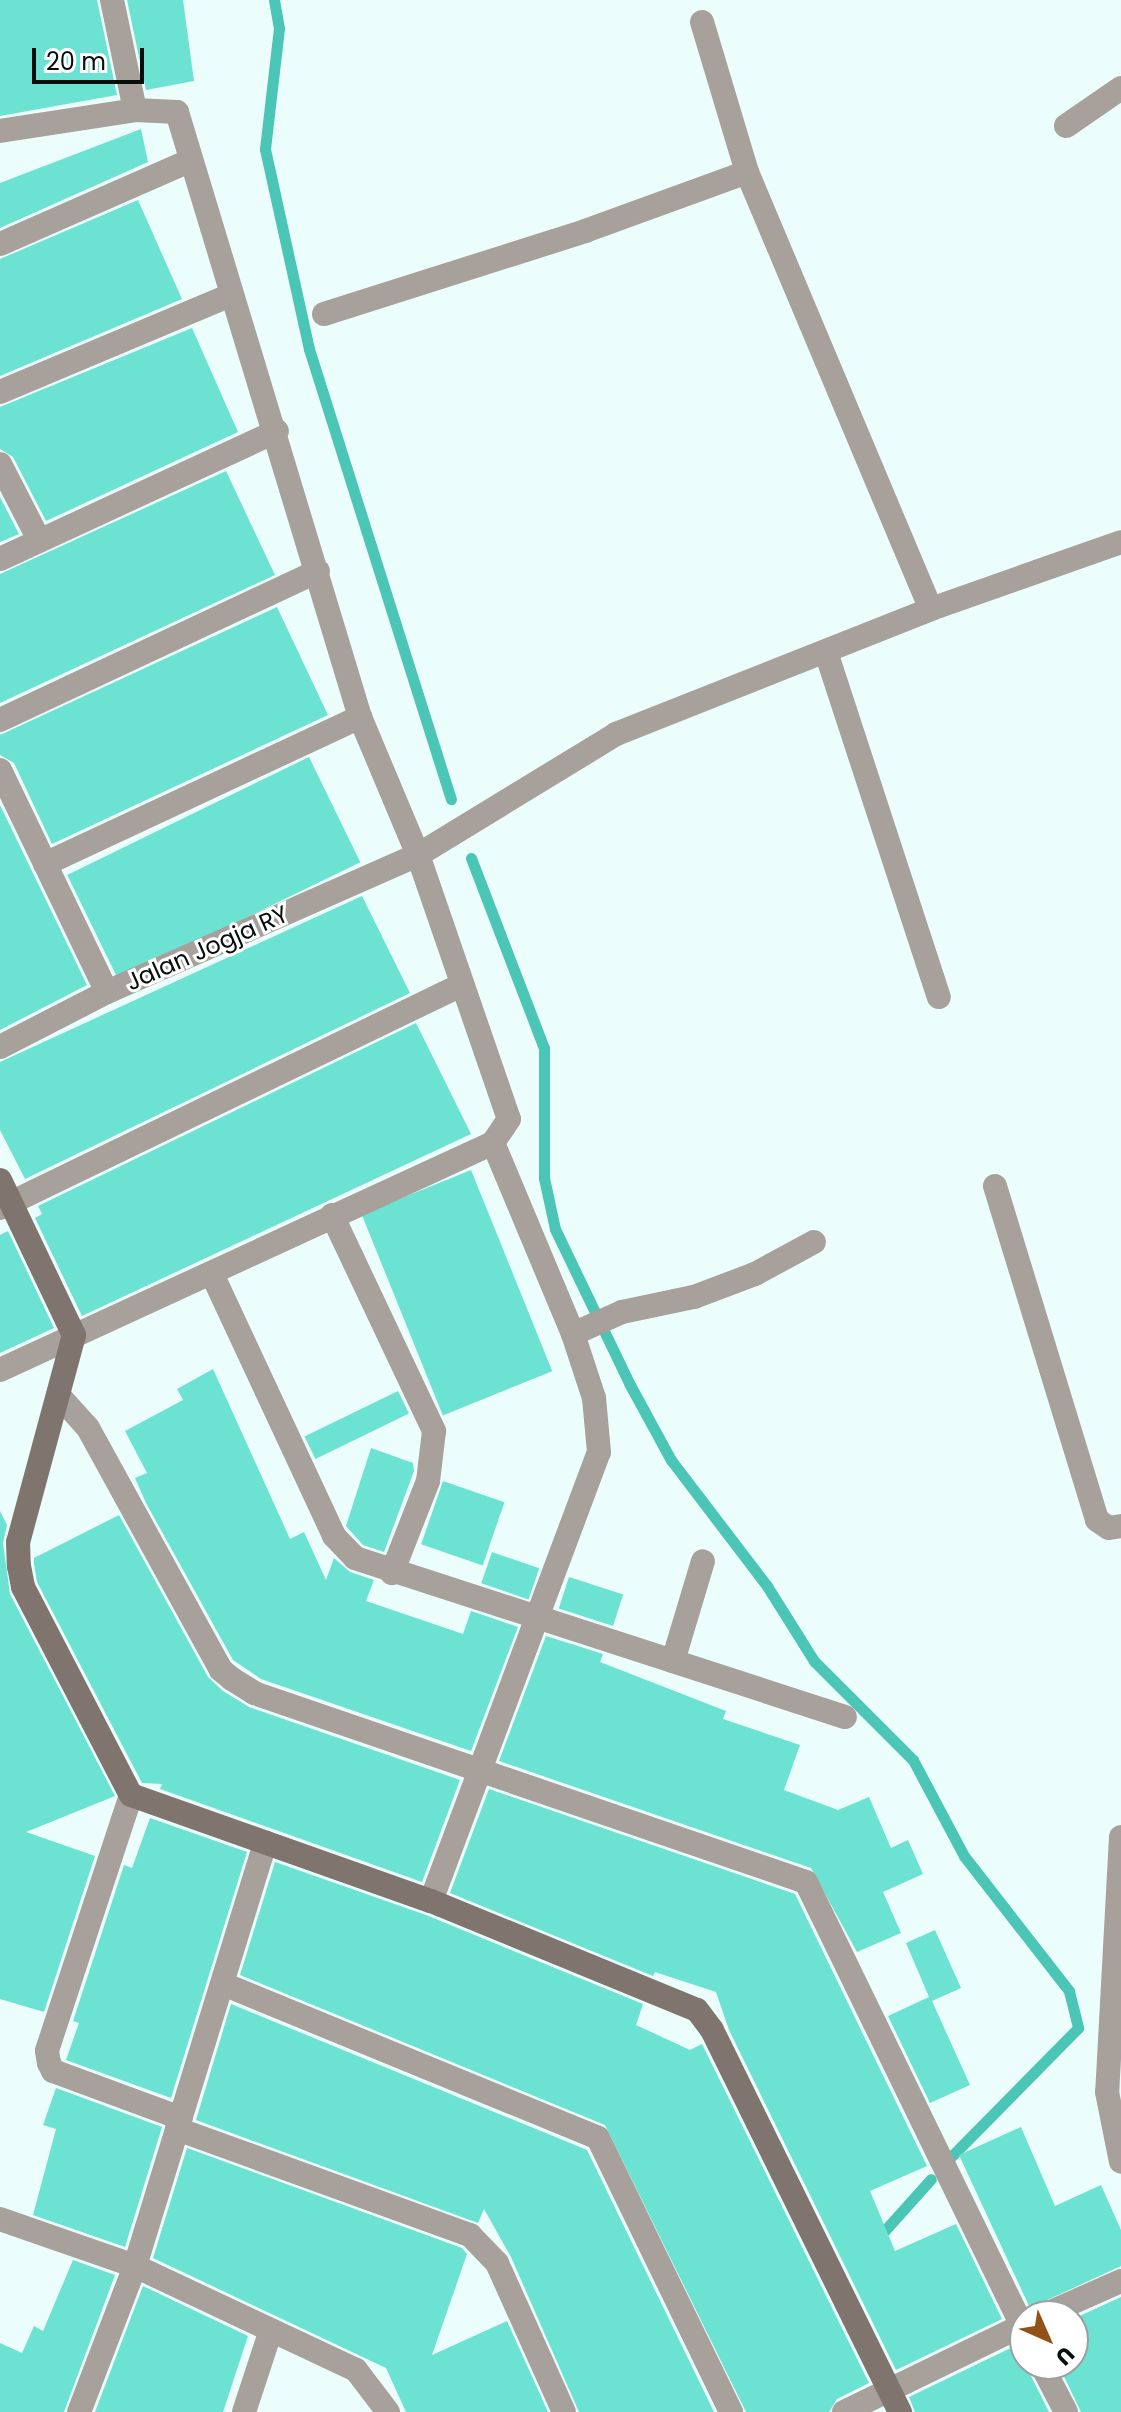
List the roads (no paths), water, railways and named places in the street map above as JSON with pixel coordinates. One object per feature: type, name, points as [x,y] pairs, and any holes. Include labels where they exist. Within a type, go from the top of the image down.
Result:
[{"type":"street","points":[[112,0],[135,110]]},
{"type":"street","points":[[702,22],[747,172],[931,609]]},
{"type":"street","points":[[1066,126],[1121,88]]},
{"type":"street","points":[[0,131],[135,110],[177,112],[231,295],[277,431],[360,717],[418,855],[509,1119],[493,1143],[0,1370]]},
{"type":"street","points":[[0,244],[189,161]]},
{"type":"street","points":[[324,314],[585,231],[747,172]]},
{"type":"street","points":[[0,392],[231,295]]},
{"type":"street","points":[[0,559],[277,431]]},
{"type":"street","points":[[0,464],[39,540]]},
{"type":"street","name":"Jalan Jogja RY","points":[[0,1047],[107,992],[418,855],[616,734],[931,609],[1121,542]]},
{"type":"street","points":[[0,720],[318,571]]},
{"type":"street","points":[[826,652],[939,997]]},
{"type":"street","points":[[45,864],[360,717]]},
{"type":"street","points":[[0,770],[107,992]]},
{"type":"street","points":[[5,1205],[461,985]]},
{"type":"street","points":[[431,1901],[482,1772],[599,1452],[594,1398],[579,1332],[493,1143]]},
{"type":"street","points":[[0,1180],[5,1205],[74,1335],[61,1398],[9,1546],[23,1587],[131,1795],[431,1901],[706,2018],[895,2401]]},
{"type":"street","points":[[995,1186],[1097,1520],[1109,1528],[1121,1526]]},
{"type":"street","points":[[332,1215],[434,1431],[428,1481],[392,1573]]},
{"type":"street","points":[[579,1332],[616,1315],[730,1283],[814,1242]]},
{"type":"street","points":[[212,1274],[334,1536],[355,1558],[392,1573],[539,1616],[845,1717]]},
{"type":"street","points":[[61,1398],[88,1428],[221,1670],[254,1693],[798,1878],[812,1889],[1016,2300]]},
{"type":"street","points":[[673,1661],[703,1561]]},
{"type":"street","points":[[131,1795],[47,2051],[53,2071],[470,2235],[497,2263],[564,2412]]},
{"type":"street","points":[[1121,1837],[1107,2092],[1121,2162]]},
{"type":"street","points":[[79,2412],[135,2266],[265,1843]]},
{"type":"street","points":[[223,1984],[598,2138],[731,2412]]},
{"type":"street","points":[[0,2219],[135,2266],[356,2370],[388,2412]]},
{"type":"street","points":[[1080,2300],[1121,2281]]},
{"type":"street","points":[[244,2412],[271,2330]]},
{"type":"street","points":[[844,2412],[895,2401],[1009,2335]]},
{"type":"street","points":[[1049,2380],[1066,2412]]},
{"type":"waterway","points":[[274,0],[279,28],[265,149],[309,349],[451,799]]},
{"type":"waterway","points":[[471,858],[544,1048],[544,1178],[555,1229],[629,1383],[671,1460],[767,1586],[814,1661],[913,1760],[964,1856],[1069,1991],[1078,2028],[951,2157]]},
{"type":"waterway","points":[[878,2238],[931,2179]]}]
